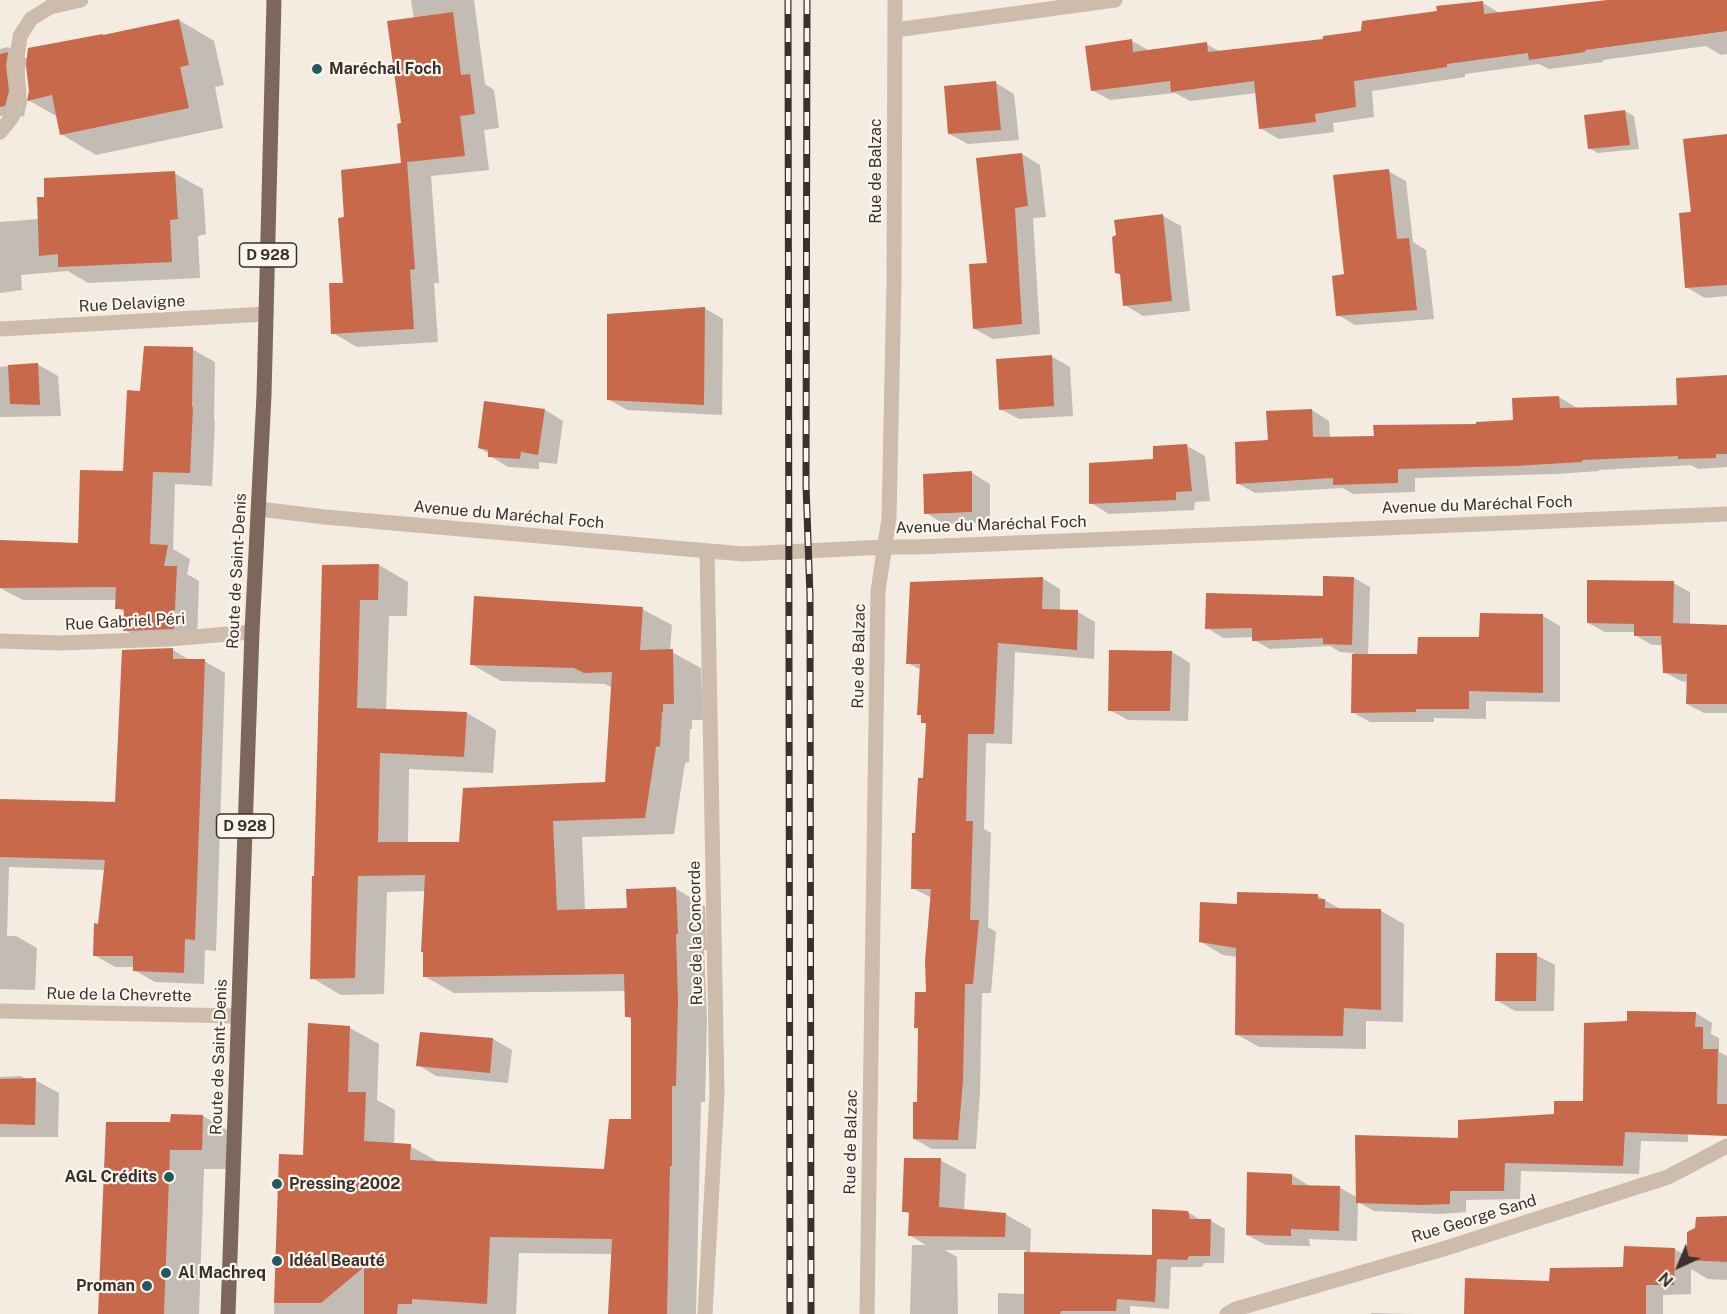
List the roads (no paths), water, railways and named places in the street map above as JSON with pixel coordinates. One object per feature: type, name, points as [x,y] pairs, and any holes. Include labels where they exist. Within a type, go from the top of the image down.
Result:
[{"type":"main road","name":"Route de Saint-Denis","points":[[228,1314],[252,632],[267,315],[274,0]]},
{"type":"street","points":[[0,132],[12,117],[19,92],[16,65],[20,36],[31,19],[50,7],[81,0]]},
{"type":"street","name":"Rue de Balzac","points":[[867,1314],[878,591],[889,518],[892,384],[895,0]]},
{"type":"street","points":[[895,30],[1115,0]]},
{"type":"street","name":"Rue Delavigne","points":[[0,329],[267,315]]},
{"type":"street","name":"Avenue du Maréchal Foch","points":[[259,509],[324,517],[743,554],[1727,514]]},
{"type":"street","name":"Rue de la Concorde","points":[[705,1314],[717,1094],[707,551]]},
{"type":"street","name":"Rue Gabriel Péri","points":[[0,641],[82,643],[252,632]]},
{"type":"street","name":"Rue de la Chevrette","points":[[0,1011],[238,1016]]},
{"type":"street","name":"Rue George Sand","points":[[1227,1314],[1443,1249],[1668,1177],[1727,1146]]},
{"type":"railway","points":[[788,0],[790,1314]]},
{"type":"railway","points":[[807,0],[806,485],[810,596],[811,1314]]},
{"type":"place","name":"Maréchal Foch","points":[[317,69]]},
{"type":"place","name":"AGL Crédits","points":[[169,1177]]},
{"type":"place","name":"Pressing 2002","points":[[277,1184]]},
{"type":"place","name":"Idéal Beauté","points":[[277,1261]]},
{"type":"place","name":"Al Machreq","points":[[166,1273]]},
{"type":"place","name":"Proman","points":[[147,1286]]}]
